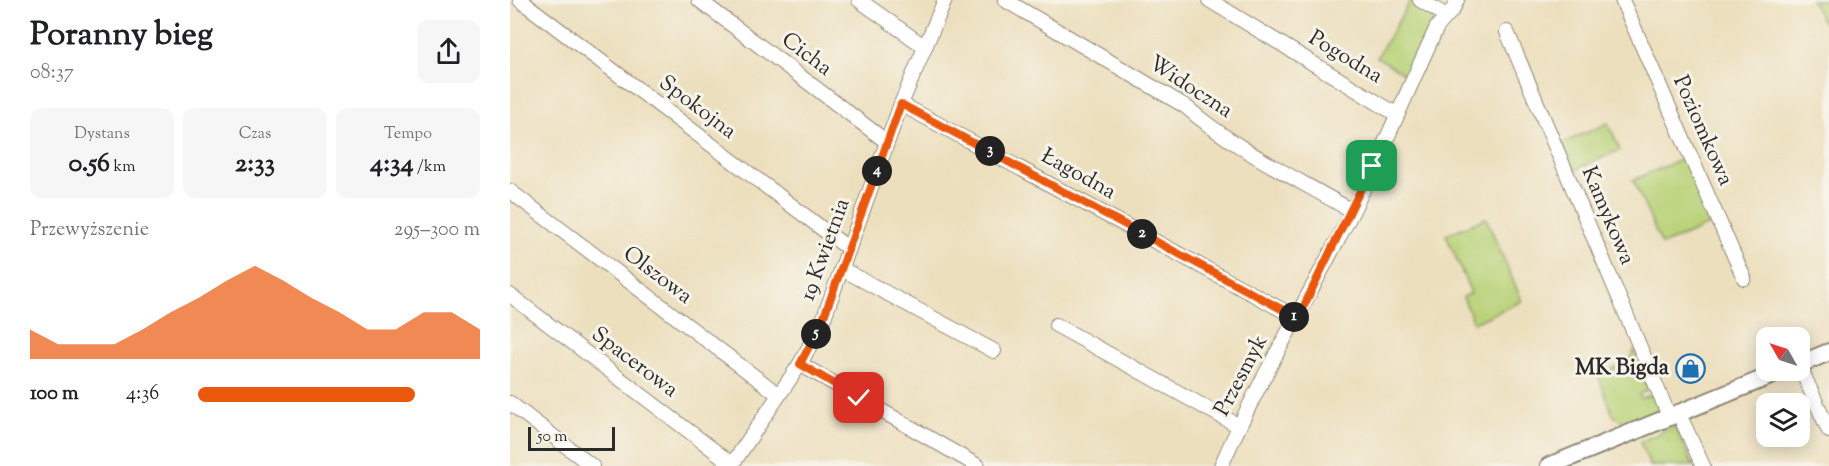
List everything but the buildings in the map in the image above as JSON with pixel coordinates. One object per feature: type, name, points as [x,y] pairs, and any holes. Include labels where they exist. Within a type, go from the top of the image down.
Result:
[{"type":"street","name":"Spokojna","points":[[520,0],[849,249]]},
{"type":"street","name":"Cicha","points":[[699,0],[887,142]]},
{"type":"street","points":[[859,0],[925,47]]},
{"type":"street","name":"19 Kwietnia","points":[[732,465],[800,364],[822,322],[901,104],[945,0]]},
{"type":"street","name":"Widoczna","points":[[1005,0],[1185,106],[1202,122],[1352,211]]},
{"type":"street","name":"Pogodna","points":[[1209,0],[1396,114]]},
{"type":"street","points":[[1420,0],[1445,15]]},
{"type":"street","name":"Przesmyk","points":[[1221,466],[1262,378],[1298,318],[1352,211],[1396,114],[1445,15],[1453,9],[1457,0]]},
{"type":"street","name":"Poziomkowa","points":[[1622,0],[1744,278]]},
{"type":"street","name":"Kamykowa","points":[[1507,32],[1674,414],[1703,466]]},
{"type":"street","name":"Łagodna","points":[[901,104],[1298,318]]},
{"type":"street","name":"Olszowa","points":[[510,191],[779,395]]},
{"type":"street","points":[[842,269],[994,351]]},
{"type":"street","name":"Spacerowa","points":[[510,295],[732,465]]},
{"type":"street","points":[[1056,325],[1239,426]]},
{"type":"street","points":[[1810,361],[1829,352]]},
{"type":"street","points":[[800,364],[978,466]]},
{"type":"street","points":[[1549,466],[1757,381]]},
{"type":"street","points":[[1807,381],[1829,430]]},
{"type":"street","points":[[510,404],[592,466]]},
{"type":"green space","points":[[1411,0],[1435,18],[1409,77],[1377,57]]},
{"type":"green space","points":[[1811,0],[1829,0],[1829,19],[1823,22]]},
{"type":"green space","points":[[1608,123],[1620,150],[1572,171],[1561,144]]},
{"type":"green space","points":[[1685,158],[1713,223],[1662,245],[1633,180]]},
{"type":"green space","points":[[1486,218],[1522,301],[1474,323],[1463,297],[1471,293],[1446,235]]},
{"type":"green space","points":[[1634,350],[1648,381],[1646,383],[1649,389],[1639,394],[1641,398],[1653,394],[1661,410],[1627,425],[1613,415],[1598,375],[1630,361]]},
{"type":"green space","points":[[1675,426],[1693,466],[1650,466],[1640,442]]},
{"type":"place","name":"MK Bigda","points":[[1690,369]]},
{"type":"route","points":[[859,398],[800,364],[822,322],[901,104],[1298,318],[1372,166]]}]
